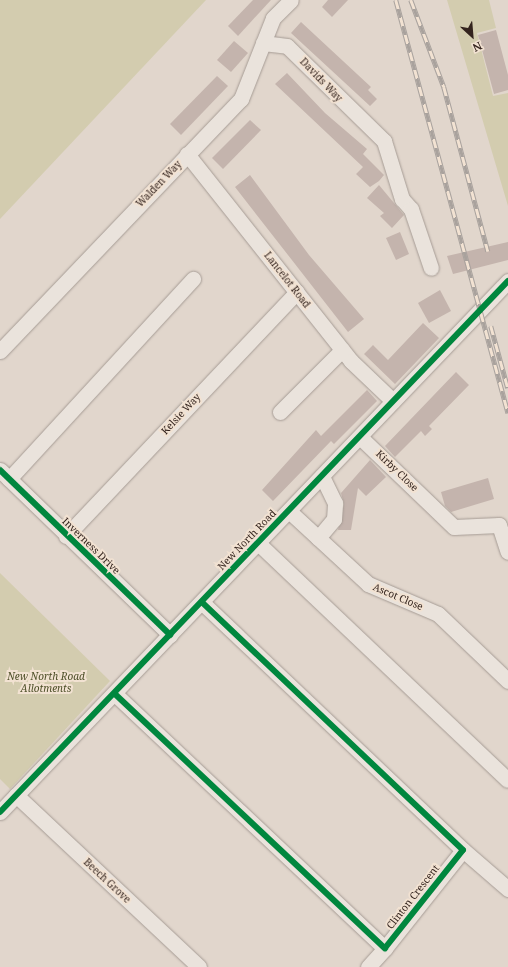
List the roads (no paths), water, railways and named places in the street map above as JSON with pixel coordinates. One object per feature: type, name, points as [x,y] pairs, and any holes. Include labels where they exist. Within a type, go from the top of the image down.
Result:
[{"type":"street","name":"Walden Way","points":[[0,351],[241,99],[273,18],[291,0]]},
{"type":"street","name":"Davids Way","points":[[263,43],[287,46],[372,132],[384,141],[431,268]]},
{"type":"street","name":"Lancelot Road","points":[[187,154],[342,350],[393,401]]},
{"type":"street","points":[[5,474],[83,384],[188,280]]},
{"type":"street","name":"New North Road","points":[[6,801],[115,694],[508,281]]},
{"type":"street","name":"Kelsie Way","points":[[66,536],[296,292]]},
{"type":"street","points":[[280,412],[342,350]]},
{"type":"street","name":"Kirby Close","points":[[360,437],[454,527],[499,525],[508,552]]},
{"type":"street","name":"Inverness Drive","points":[[5,474],[66,536],[170,635]]},
{"type":"street","points":[[322,476],[330,489],[335,503],[334,519],[323,533]]},
{"type":"street","name":"Ascot Close","points":[[289,511],[323,533],[368,584],[438,614],[508,681]]},
{"type":"street","points":[[258,543],[508,780]]},
{"type":"street","points":[[202,602],[463,850],[508,889]]},
{"type":"street","points":[[115,694],[385,948]]},
{"type":"street","name":"Beech Grove","points":[[6,801],[199,967]]},
{"type":"street","name":"Clinton Crescent","points":[[368,967],[385,948],[463,850]]},
{"type":"railway","points":[[396,0],[508,413]]},
{"type":"railway","points":[[411,0],[444,87],[488,251]]},
{"type":"railway","points":[[491,326],[508,388]]},
{"type":"park label","name":"New North Road Allotments","points":[[46,682]]}]
